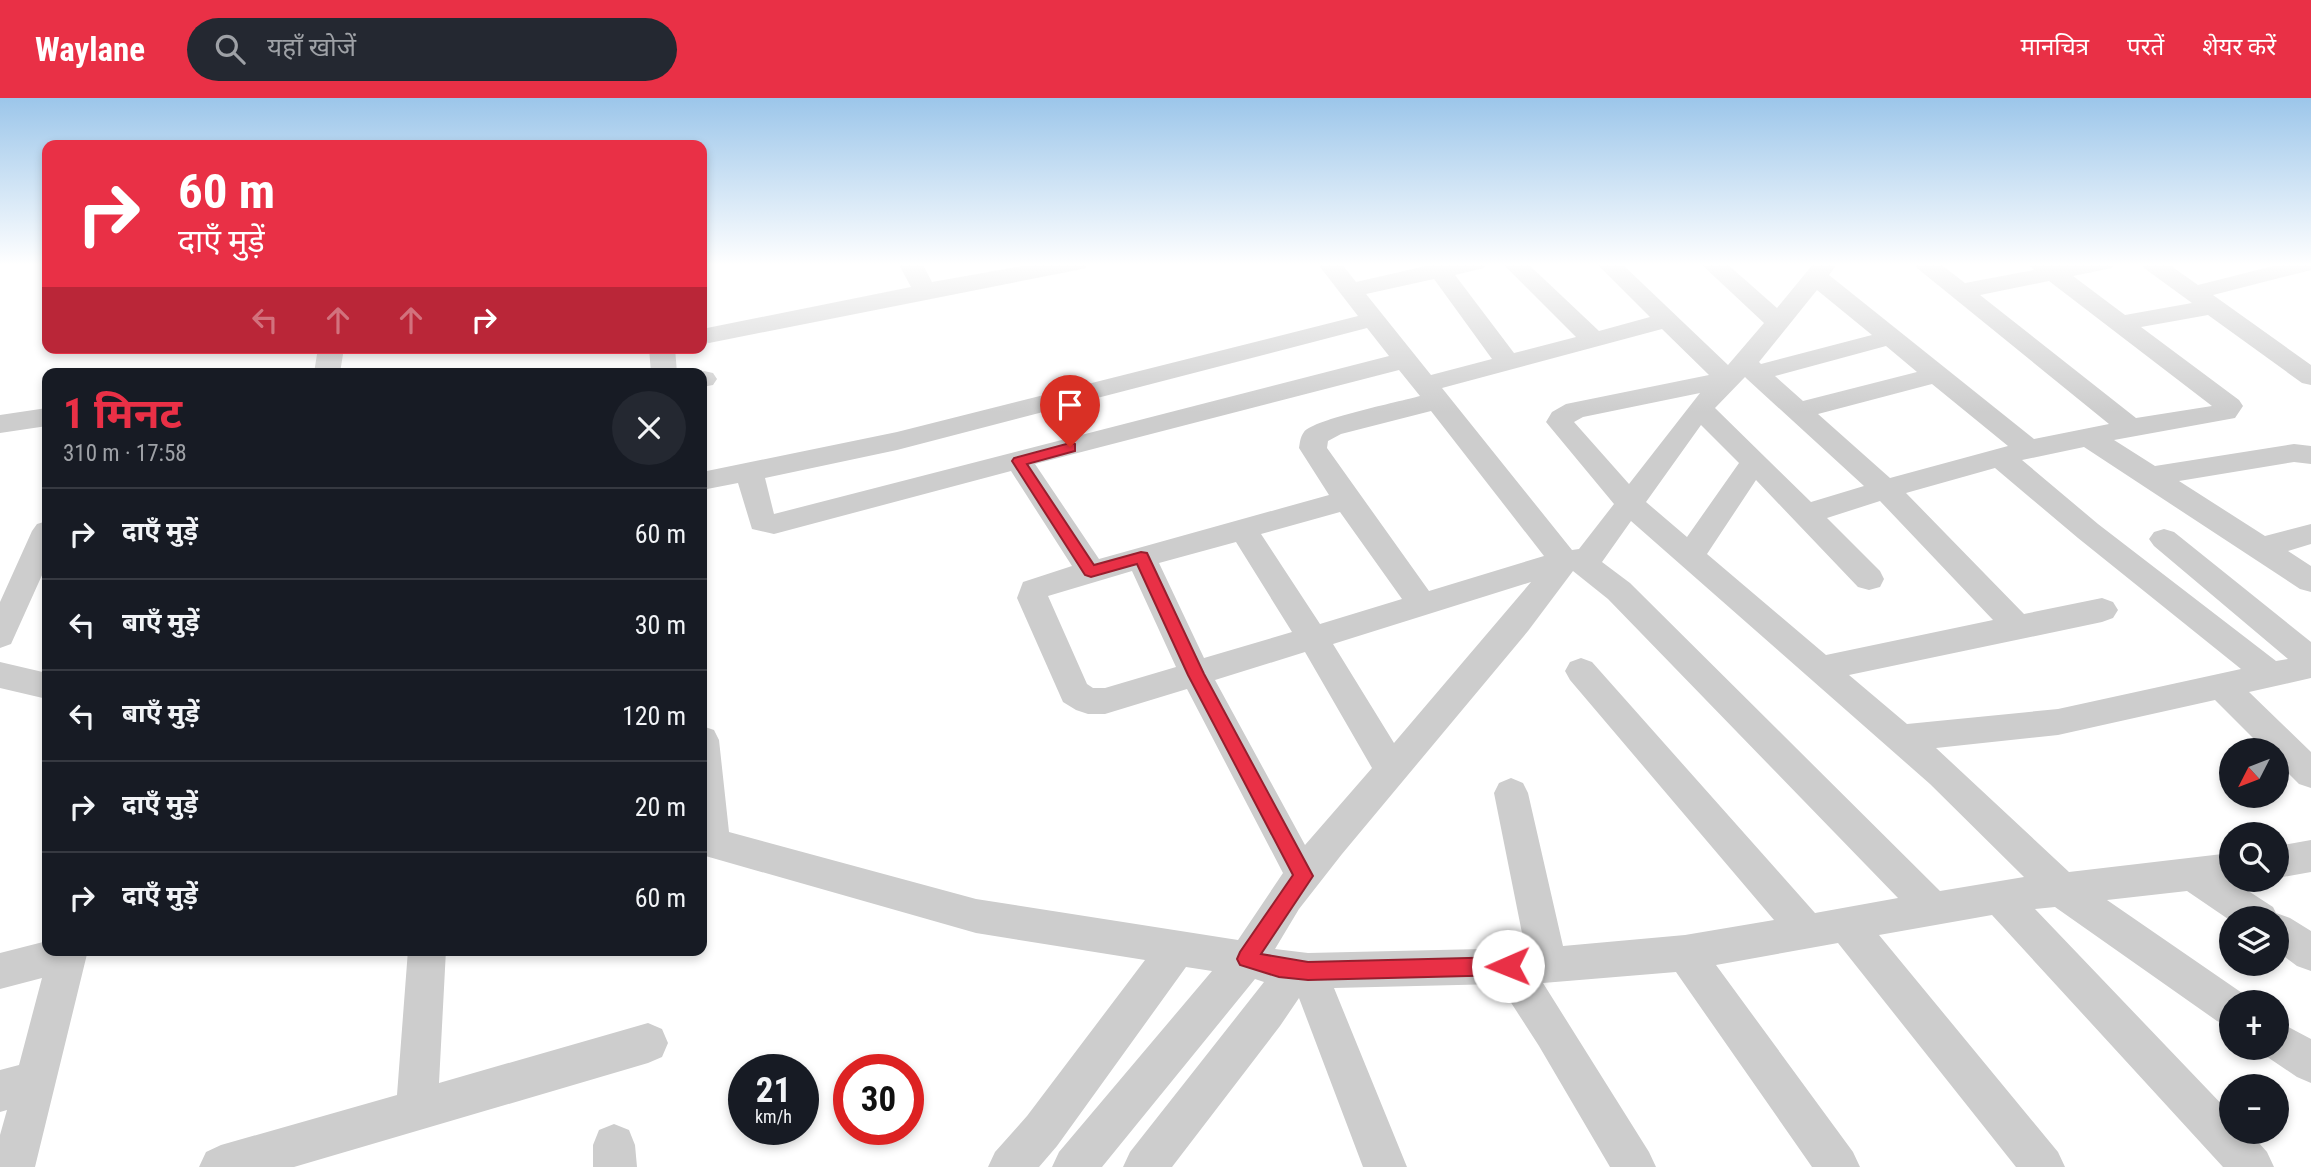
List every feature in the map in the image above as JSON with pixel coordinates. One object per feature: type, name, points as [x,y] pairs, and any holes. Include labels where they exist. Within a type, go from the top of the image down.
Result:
[{"type":"street","points":[[709,335],[818,313]]},
{"type":"street","points":[[1370,313],[1574,561],[1619,591],[1933,909]]},
{"type":"street","points":[[1471,313],[1508,362]]},
{"type":"street","points":[[1566,313],[1593,339]]},
{"type":"street","points":[[1661,313],[1800,410],[1885,489],[2018,628]]},
{"type":"street","points":[[1767,313],[1777,322]]},
{"type":"street","points":[[1145,1167],[1266,1013],[1303,876],[1517,624],[1630,504],[1700,408],[1743,372],[1785,313]]},
{"type":"street","points":[[1864,313],[1889,338],[1937,375],[2088,531],[2271,675]]},
{"type":"street","points":[[1988,313],[2131,428]]},
{"type":"street","points":[[1806,514],[2015,453],[2131,428],[2226,412],[2230,406],[2109,313]]},
{"type":"street","points":[[2123,323],[2158,313]]},
{"type":"street","points":[[2221,313],[2311,377]]},
{"type":"street","points":[[707,480],[897,441],[1375,319]]},
{"type":"street","points":[[1422,604],[1313,448],[1315,436],[1508,362],[1669,320]]},
{"type":"street","points":[[1889,338],[1576,410],[1561,418],[1559,422],[1630,504],[1901,738],[2064,892],[2219,1000]]},
{"type":"street","points":[[749,472],[761,519],[770,525],[1267,394],[1407,360]]},
{"type":"street","points":[[1800,410],[1937,375]]},
{"type":"street","points":[[1700,408],[1869,579]]},
{"type":"street","points":[[0,424],[42,418]]},
{"type":"street","points":[[2088,437],[2311,581]]},
{"type":"street","points":[[2151,476],[2294,453],[2311,455]]},
{"type":"street","points":[[1019,461],[1091,571]]},
{"type":"street","points":[[1690,556],[1754,462]]},
{"type":"street","points":[[1347,500],[1091,571],[1044,585],[1032,593],[1080,698],[1105,701],[1196,675],[1310,637],[1574,561]]},
{"type":"street","points":[[1242,528],[1357,708],[1392,771]]},
{"type":"street","points":[[2261,548],[2311,534]]},
{"type":"street","points":[[2164,538],[2311,660]]},
{"type":"street","points":[[0,636],[42,542]]},
{"type":"street","points":[[1141,557],[1196,675],[1303,876]]},
{"type":"street","points":[[1822,668],[2102,610]]},
{"type":"street","points":[[1901,738],[2059,722],[2311,666]]},
{"type":"street","points":[[1581,671],[1807,930]]},
{"type":"street","points":[[0,675],[42,685]]},
{"type":"street","points":[[2222,687],[2311,775]]},
{"type":"street","points":[[1511,793],[1528,966],[1553,1032],[1634,1167]]},
{"type":"street","points":[[707,842],[976,916],[1177,947],[1277,966],[1528,966],[1685,953],[1999,897],[2064,892],[2213,872],[2247,906]]},
{"type":"street","points":[[2289,860],[2311,856]]},
{"type":"street","points":[[1999,897],[2252,1167]]},
{"type":"street","points":[[1846,924],[2043,1167]]},
{"type":"street","points":[[2289,938],[2311,953]]},
{"type":"street","points":[[1010,1167],[1042,1131],[1177,947]]},
{"type":"street","points":[[1685,953],[1838,1167]]},
{"type":"street","points":[[0,971],[52,956]]},
{"type":"street","points":[[13,1167],[18,1086],[67,956]]},
{"type":"street","points":[[417,1110],[427,956]]},
{"type":"street","points":[[1074,1167],[1277,966]]},
{"type":"street","points":[[1277,966],[1385,1167]]},
{"type":"street","points":[[221,1167],[648,1043]]},
{"type":"street","points":[[2289,1048],[2311,1063]]},
{"type":"route","points":[[1070,447],[1019,461],[1091,571],[1141,557],[1196,675],[1303,876],[1247,959],[1294,971],[1508,966]]}]
